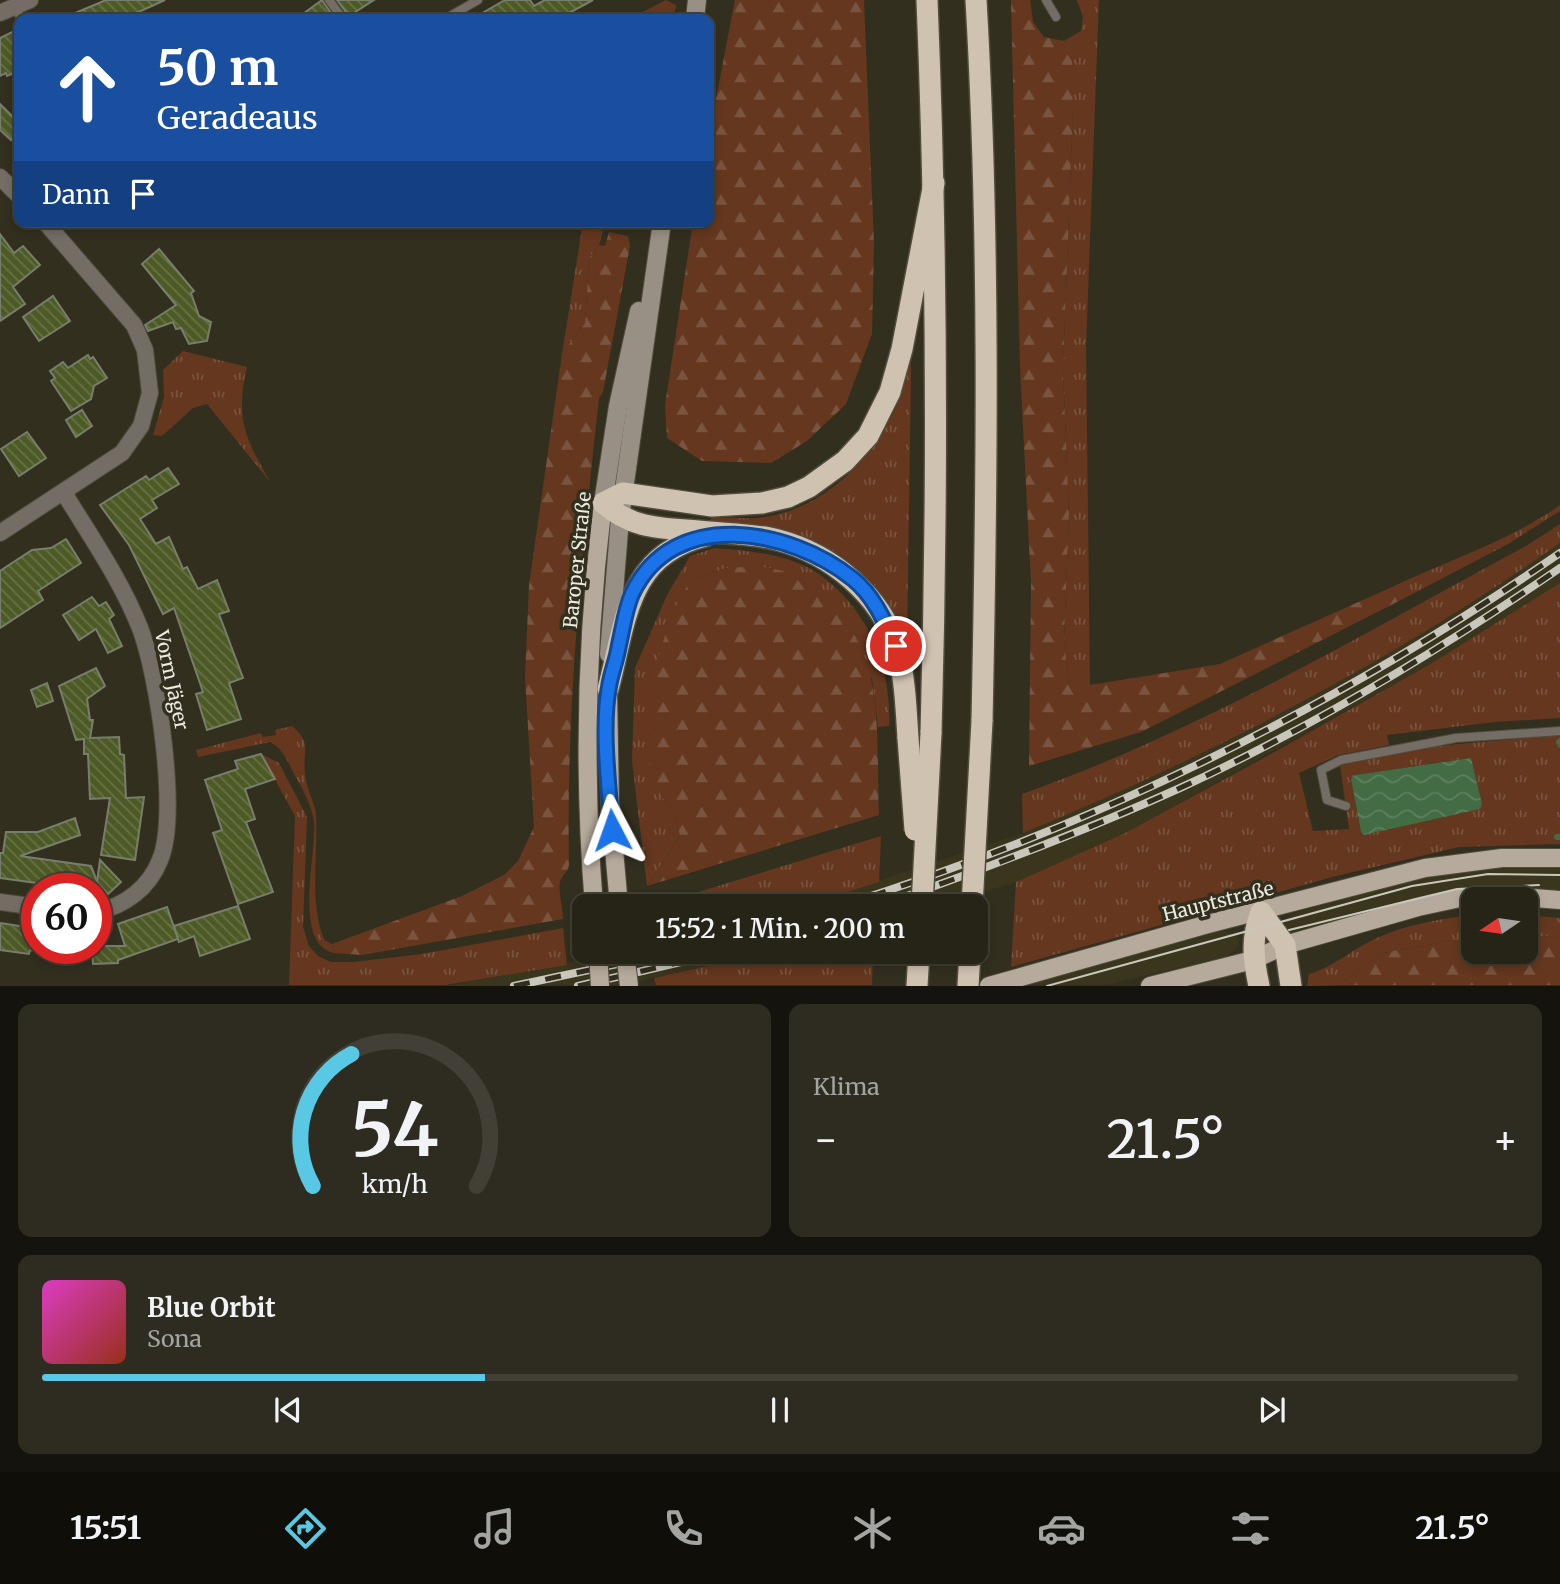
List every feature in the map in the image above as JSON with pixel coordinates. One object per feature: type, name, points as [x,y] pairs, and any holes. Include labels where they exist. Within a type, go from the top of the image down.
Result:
[{"type":"highway","points":[[922,894],[931,733],[937,504],[934,183],[927,0]]},
{"type":"highway","points":[[973,894],[982,721],[987,316],[983,127],[976,0]]},
{"type":"highway","points":[[920,894],[905,686],[896,646],[877,606],[854,580],[822,559],[777,540],[643,526],[620,518],[603,503],[623,493],[712,506],[754,504],[788,497],[809,487],[845,461],[868,436],[890,392],[902,349],[934,183]]},
{"type":"highway","points":[[608,689],[624,621],[639,582],[656,559],[671,549],[718,533]]},
{"type":"highway","points":[[1261,912],[1285,946],[1291,985]]},
{"type":"highway","points":[[1259,985],[1253,960],[1254,929],[1261,912]]},
{"type":"highway","points":[[917,985],[918,964]]},
{"type":"highway","points":[[968,985],[969,964]]},
{"type":"main road","name":"Baroper Straße","points":[[618,894],[608,752],[608,689],[620,518],[660,228]]},
{"type":"main road","name":"Baroper Straße","points":[[593,894],[587,700],[603,503],[618,406],[660,228]]},
{"type":"main road","name":"Hauptstraße","points":[[989,985],[1459,862],[1552,859]]},
{"type":"main road","points":[[1150,985],[1253,960],[1285,946],[1418,907],[1460,898],[1560,900]]},
{"type":"main road","points":[[597,964],[598,982]]},
{"type":"street","points":[[0,13],[22,9]]},
{"type":"street","points":[[0,177],[14,191]]},
{"type":"street","points":[[0,533],[106,465],[128,445],[141,426],[148,408],[150,372],[145,350],[134,325],[50,228]]},
{"type":"street","name":"Vorm Jäger","points":[[64,493],[114,572],[141,632],[164,749],[167,814],[161,860],[141,890],[112,906]]},
{"type":"street","points":[[0,902],[21,905]]},
{"type":"lane","points":[[454,14],[478,0]]},
{"type":"lane","points":[[1046,0],[1056,16]]},
{"type":"lane","points":[[1346,806],[1327,800],[1321,770],[1341,760],[1456,738],[1560,731]]},
{"type":"lane","points":[[1552,859],[1560,869]]},
{"type":"lane","points":[[1541,898],[1560,892]]},
{"type":"shaded area","points":[[1560,543],[1560,583],[1553,588],[1432,663],[1125,833],[1016,882],[976,894],[838,894],[1023,833],[1171,766],[1337,682],[1448,618]]},
{"type":"shaded area","points":[[1489,868],[1560,868],[1560,895],[1538,893],[1538,887],[1461,887],[1461,903],[1293,935],[1286,928],[1287,919],[1294,913],[1420,879]]},
{"type":"shaded area","points":[[1220,930],[1235,933],[1239,940],[1238,947],[1227,956],[1105,985],[1027,985]]},
{"type":"shaded area","points":[[572,962],[715,964],[621,985],[445,986]]},
{"type":"green space","points":[[666,0],[676,5],[674,14],[639,14]]},
{"type":"green space","points":[[735,0],[864,0],[874,244],[872,334],[846,404],[807,441],[771,463],[702,461],[667,438],[665,405],[692,228],[714,228],[714,109]]},
{"type":"green space","points":[[1011,0],[1030,0],[1033,22],[1044,37],[1064,41],[1072,54],[1073,110],[1063,370],[1069,514],[1064,641],[1069,685],[1090,685],[1220,664],[1392,587],[1399,601],[1141,732],[1029,766],[1031,583],[1020,367]]},
{"type":"green space","points":[[1077,0],[1099,0],[1086,346],[1090,685],[1069,686],[1064,641],[1069,514],[1063,370],[1073,110],[1064,41],[1081,31],[1083,17]]},
{"type":"green space","points":[[582,228],[598,228],[603,231],[599,245],[589,258],[585,323],[562,354]]},
{"type":"green space","points":[[609,232],[628,236],[630,246],[603,392],[599,398],[587,514],[576,630],[570,747],[569,864],[560,886],[563,919],[362,955],[334,953],[332,944],[462,896],[504,875],[518,861],[534,827],[525,677],[529,585],[562,354],[585,323],[589,258],[599,245],[605,246]]},
{"type":"green space","points":[[183,351],[247,367],[242,415],[249,440],[271,483],[207,404],[193,408],[162,436],[153,435],[164,397],[163,370]]},
{"type":"green space","points":[[911,362],[907,643],[872,585],[833,552],[794,538],[711,525],[711,517],[759,518],[783,513],[825,493],[860,462],[874,444],[898,403]]},
{"type":"green space","points":[[1560,505],[1560,511],[1508,544],[1399,601],[1392,587],[1520,530]]},
{"type":"green space","points":[[1560,524],[1560,543],[1433,627],[1367,666],[1163,772],[1023,833],[1022,794],[1153,741],[1279,680],[1526,546]]},
{"type":"green space","points":[[715,548],[769,555],[796,562],[820,575],[837,589],[864,622],[874,641],[886,683],[889,726],[878,727],[872,678],[731,567],[691,579],[652,781],[674,814],[680,836],[647,886],[632,761],[635,668],[667,595],[690,556]]},
{"type":"green space","points":[[731,567],[774,568],[786,573],[834,608],[853,633],[866,660],[873,689],[877,720],[879,815],[647,886],[680,836],[674,814],[652,781],[647,749],[658,659],[671,615],[691,579]]},
{"type":"green space","points":[[1560,583],[1560,718],[1495,722],[1387,735],[1389,745],[1338,755],[1299,773],[1313,831],[1349,829],[1340,765],[1426,747],[1560,735],[1560,844],[1459,847],[1336,876],[1011,967],[1016,882],[1125,833],[1432,663]],"holes":[[[1471,758],[1482,805],[1479,809],[1364,835],[1361,832],[1351,779],[1355,775]]]},
{"type":"green space","points":[[292,726],[305,743],[306,780],[316,816],[315,879],[319,925],[324,940],[332,944],[334,953],[321,946],[314,933],[309,896],[314,822],[306,796],[284,755],[270,742],[198,757],[196,750],[261,733],[263,737],[276,735],[275,730]]},
{"type":"green space","points":[[261,754],[279,763],[307,817],[303,927],[309,946],[318,956],[331,962],[354,962],[422,954],[563,928],[567,965],[445,985],[289,985],[295,816]]},
{"type":"green space","points":[[881,836],[879,882],[840,894],[692,894]]},
{"type":"green space","points":[[1538,916],[1560,918],[1560,937],[1538,936]]},
{"type":"green space","points":[[1461,917],[1461,938],[1383,953],[1338,985],[1307,986],[1309,974],[1328,967],[1377,938],[1436,920]]},
{"type":"green space","points":[[1538,936],[1560,937],[1560,985],[1338,985],[1383,953],[1461,938],[1461,964],[1538,964]]},
{"type":"green space","points":[[716,964],[873,964],[872,985],[656,985],[654,978]]},
{"type":"water","points":[[1471,758],[1482,804],[1480,809],[1364,835],[1361,832],[1351,779],[1355,775]]},
{"type":"building","points":[[106,0],[165,0],[134,14],[73,14]]},
{"type":"building","points":[[322,0],[332,14],[303,14]]},
{"type":"building","points":[[337,0],[374,0],[352,14],[348,14]]},
{"type":"building","points":[[505,0],[530,0],[534,6],[545,0],[593,0],[567,14],[481,14]]},
{"type":"building","points":[[14,31],[14,73],[7,76],[6,73],[0,76],[0,38]]},
{"type":"building","points":[[0,104],[14,118],[14,137],[11,140],[0,130]]},
{"type":"building","points":[[0,234],[14,253],[23,246],[40,265],[13,287],[25,304],[0,321]]},
{"type":"building","points":[[159,249],[194,291],[191,293],[199,316],[211,322],[207,341],[189,344],[181,328],[176,329],[173,322],[148,331],[145,325],[176,305],[142,264]]},
{"type":"building","points":[[53,296],[70,321],[39,341],[23,317]]},
{"type":"building","points":[[88,355],[90,359],[93,357],[107,378],[94,386],[91,399],[71,411],[51,381],[55,378],[50,371],[63,362],[68,368]]},
{"type":"building","points":[[82,410],[92,426],[76,437],[66,420]]},
{"type":"building","points":[[27,432],[46,458],[19,476],[1,449]]},
{"type":"building","points":[[168,468],[179,484],[152,500],[157,508],[140,519],[156,544],[169,537],[183,569],[187,567],[198,589],[217,580],[229,611],[219,614],[243,678],[229,683],[241,719],[207,730],[196,694],[203,692],[174,608],[163,614],[129,545],[100,505],[146,476],[149,480]]},
{"type":"building","points":[[66,539],[81,563],[38,591],[43,600],[0,628],[0,571],[32,550],[51,548]]},
{"type":"building","points":[[92,597],[99,606],[106,602],[114,615],[109,619],[122,646],[108,653],[96,629],[79,640],[63,615]]},
{"type":"building","points":[[96,668],[105,686],[87,699],[90,720],[93,720],[90,738],[119,737],[120,754],[124,755],[126,798],[144,797],[135,860],[101,855],[110,798],[90,799],[88,754],[84,754],[84,739],[76,740],[59,686]]},
{"type":"building","points":[[47,683],[53,701],[37,707],[31,690]]},
{"type":"building","points":[[261,754],[275,779],[245,789],[255,819],[246,822],[273,892],[238,904],[213,833],[222,830],[205,780],[238,769],[235,761]]},
{"type":"building","points":[[75,818],[80,835],[20,856],[91,866],[94,873],[21,873],[21,881],[0,878],[0,853],[3,853],[6,832],[38,832]]},
{"type":"building","points":[[100,860],[121,882],[112,890],[112,873],[98,873]]},
{"type":"building","points":[[238,906],[250,939],[200,956],[194,936],[179,942],[174,926]]},
{"type":"building","points":[[167,907],[178,939],[112,963],[112,946],[125,946],[118,924]]},
{"type":"building","points":[[0,923],[21,926],[21,953],[0,950]]},
{"type":"tram line","points":[[1047,986],[1412,886],[1488,874],[1560,875]]},
{"type":"tram line","points":[[1289,930],[1457,889],[1539,885]]},
{"type":"railway","points":[[876,894],[1030,839],[1213,757],[1390,661],[1476,609],[1560,553]]},
{"type":"railway","points":[[912,894],[1068,836],[1143,805],[1230,764],[1375,686],[1560,568]]},
{"type":"railway","points":[[514,986],[618,964]]},
{"type":"railway","points":[[578,986],[672,964]]},
{"type":"route","points":[[612,830],[608,689],[632,594],[656,559],[671,549],[718,533],[777,540],[802,548],[854,580],[877,606],[896,646]]}]
